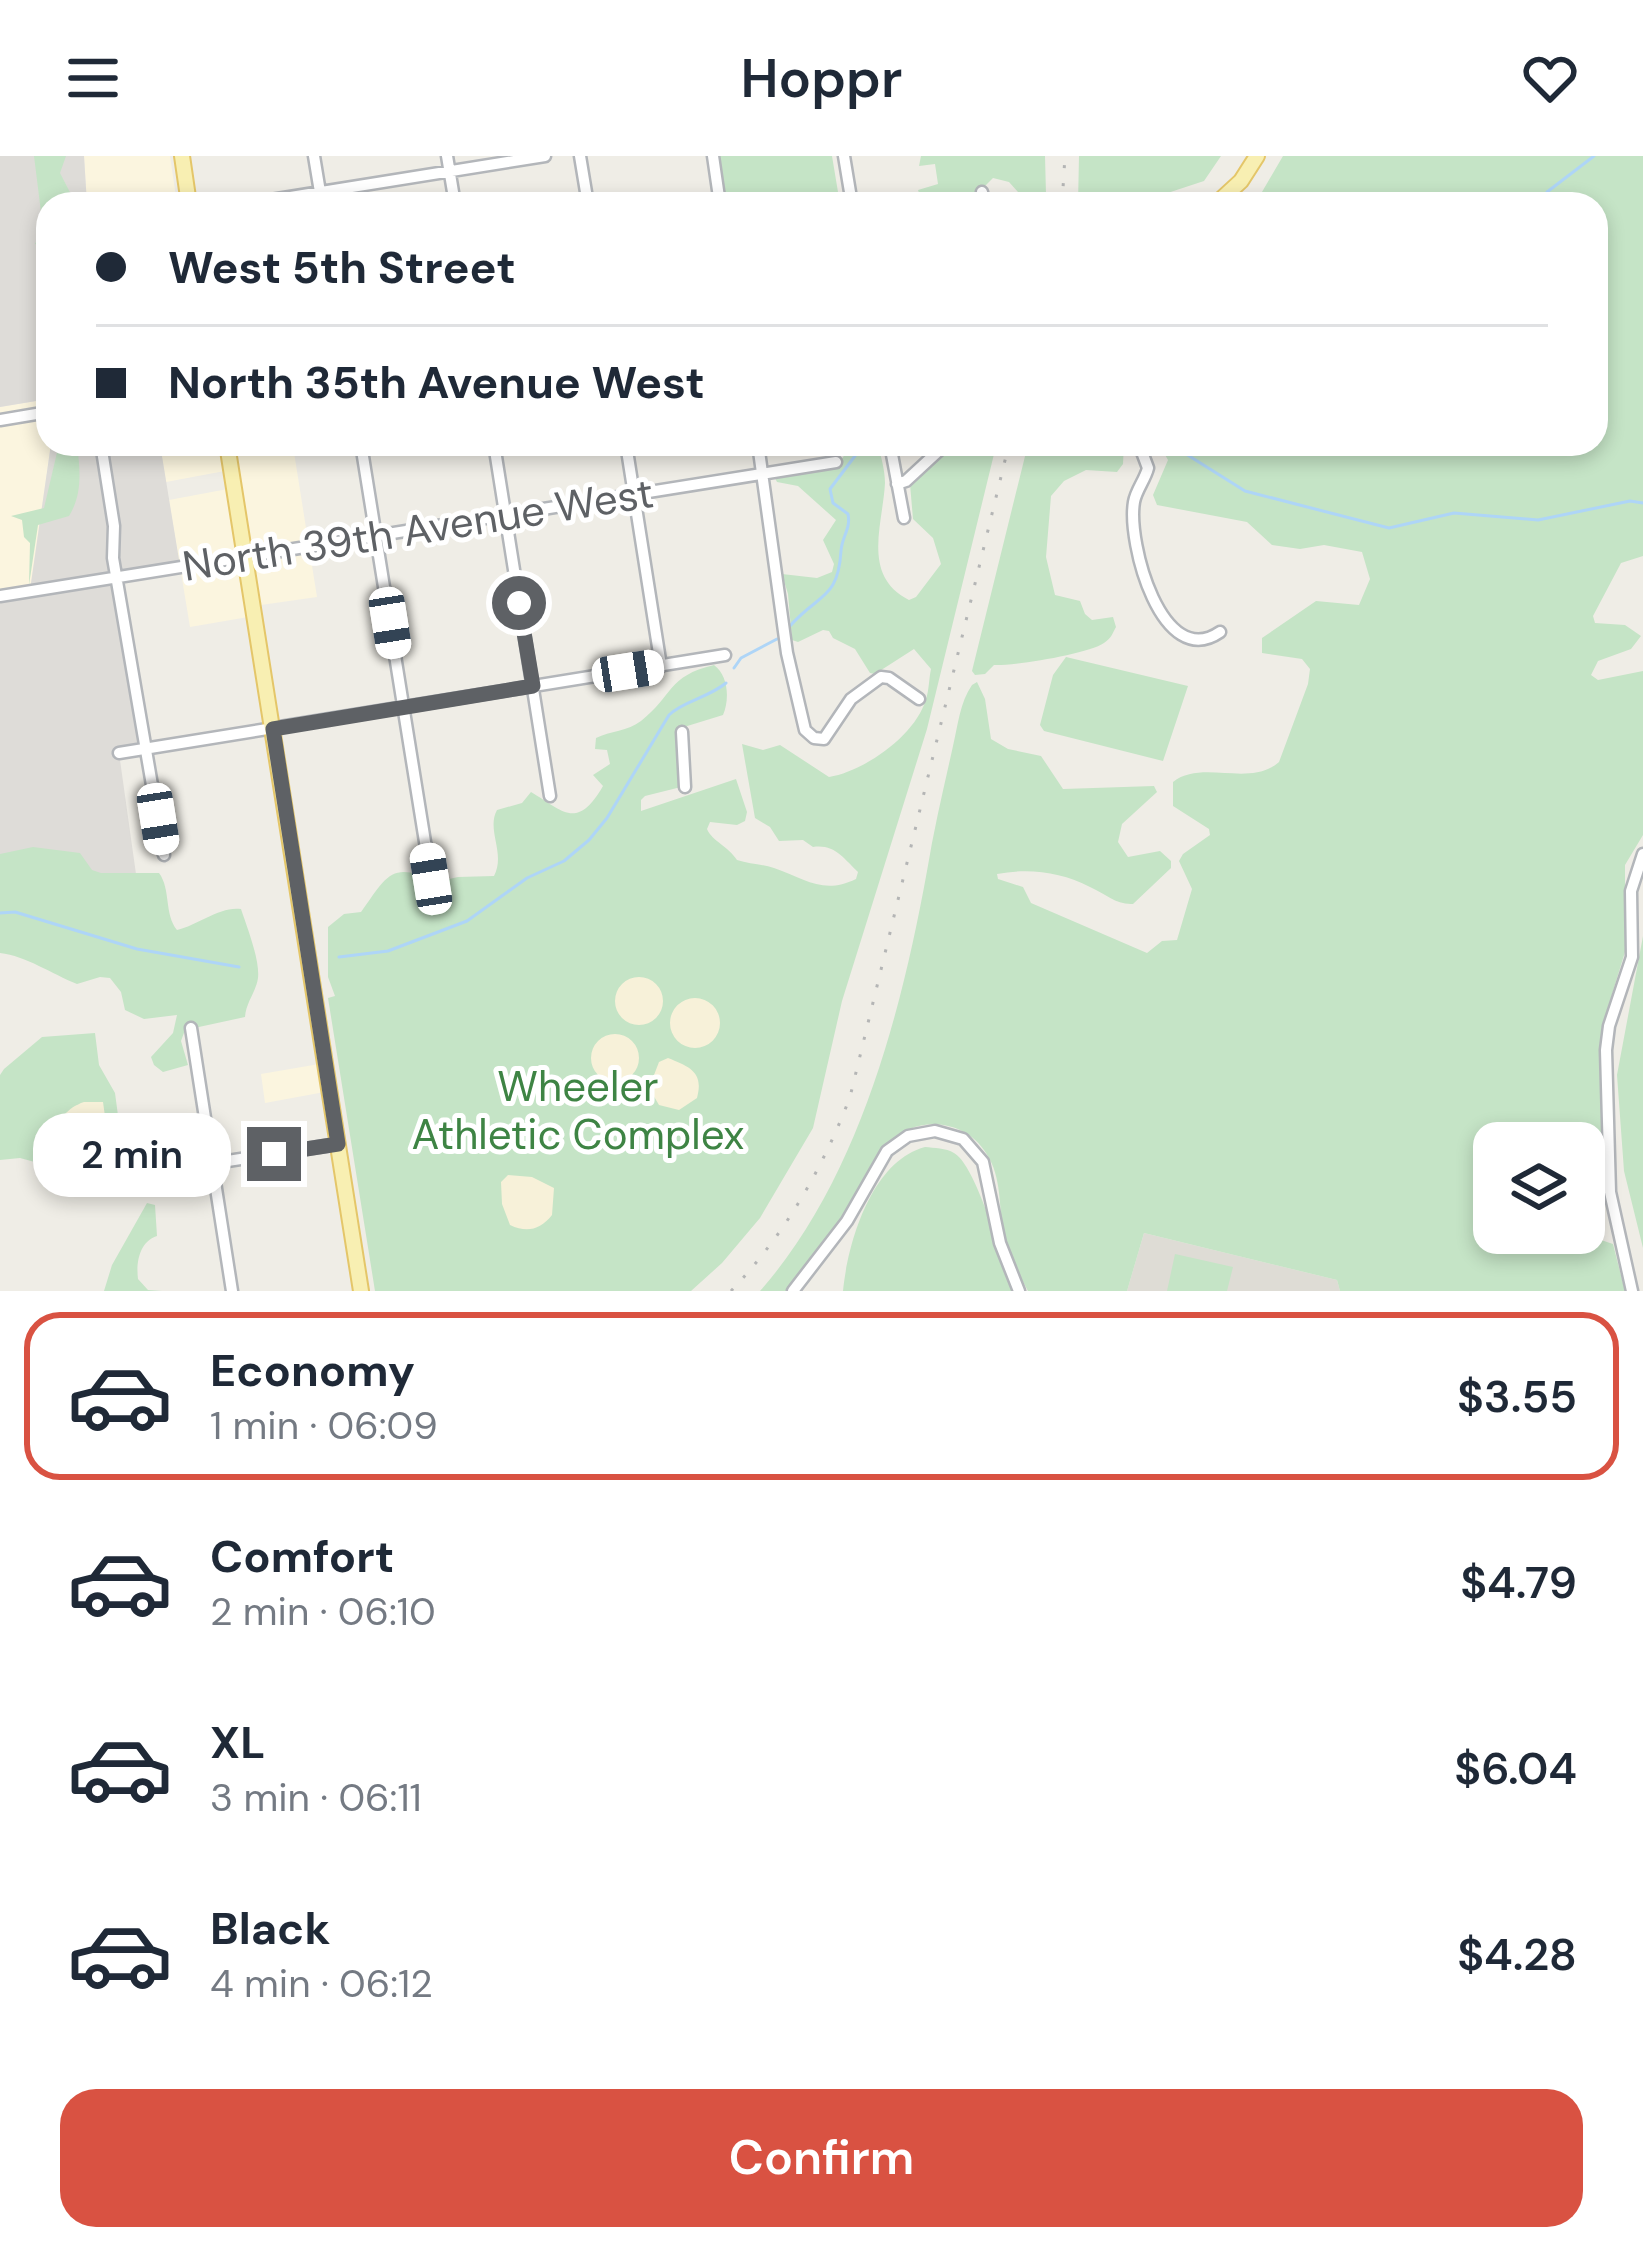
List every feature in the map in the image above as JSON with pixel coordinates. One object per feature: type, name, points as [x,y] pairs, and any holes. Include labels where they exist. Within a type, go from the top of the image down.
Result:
[{"type":"main road","points":[[182,156],[188,192]]},
{"type":"main road","points":[[1229,192],[1257,156]]},
{"type":"main road","points":[[229,456],[361,1291]]},
{"type":"street","points":[[314,156],[320,192]]},
{"type":"street","points":[[448,156],[453,192]]},
{"type":"street","points":[[350,192],[544,156]]},
{"type":"street","points":[[580,156],[586,192]]},
{"type":"street","points":[[713,156],[718,192]]},
{"type":"street","points":[[844,156],[850,192]]},
{"type":"street","points":[[0,420],[36,414]]},
{"type":"street","points":[[103,456],[116,578],[164,854]]},
{"type":"street","points":[[363,456],[431,879]]},
{"type":"street","points":[[496,456],[550,796]]},
{"type":"street","points":[[628,456],[661,666]]},
{"type":"street","points":[[760,456],[787,652],[803,726],[814,738],[824,739],[851,699],[873,680],[889,678],[919,699]]},
{"type":"street","points":[[892,456],[904,518]]},
{"type":"street","points":[[897,484],[931,456]]},
{"type":"street","points":[[1144,456],[1148,468],[1134,499],[1136,535],[1161,614],[1175,632],[1189,640],[1201,642],[1220,632]]},
{"type":"street","name":"North 39th Avenue West","points":[[0,596],[836,462]]},
{"type":"street","points":[[119,753],[725,655]]},
{"type":"street","points":[[682,732],[685,787]]},
{"type":"street","points":[[1632,1291],[1610,1192],[1606,1050],[1609,1025],[1632,956],[1631,891],[1643,854]]},
{"type":"street","points":[[191,1028],[232,1291]]},
{"type":"street","points":[[794,1291],[847,1221],[887,1151],[908,1136],[935,1131],[963,1139],[983,1162],[1000,1243],[1019,1291]]},
{"type":"street","points":[[163,1171],[338,1144]]},
{"type":"shaded area","points":[[0,156],[84,156],[86,192],[36,192],[36,401],[0,407]]},
{"type":"shaded area","points":[[84,156],[170,156],[175,192],[86,192]]},
{"type":"shaded area","points":[[36,401],[36,456],[49,456],[30,591],[0,596],[0,407]]},
{"type":"shaded area","points":[[49,456],[162,456],[180,566],[118,577],[147,749],[119,753],[136,874],[137,949],[0,912],[0,596],[30,590]]},
{"type":"shaded area","points":[[162,456],[295,456],[317,597],[254,606],[254,616],[190,627],[169,500],[233,488],[230,470],[166,482]]},
{"type":"shaded area","points":[[325,1063],[330,1091],[265,1103],[261,1074]]},
{"type":"shaded area","points":[[1144,1233],[1337,1280],[1340,1291],[1127,1291]]},
{"type":"green space","points":[[34,156],[66,156],[60,173],[70,192],[38,192]]},
{"type":"green space","points":[[719,156],[832,156],[838,192],[725,192]]},
{"type":"green space","points":[[921,156],[1045,156],[1046,192],[1018,192],[1009,182],[993,178],[979,192],[919,192],[938,184],[935,164],[919,166]]},
{"type":"green space","points":[[1079,156],[1221,156],[1204,181],[1171,192],[1078,192]]},
{"type":"green space","points":[[1283,156],[1643,156],[1643,556],[1621,563],[1593,616],[1595,623],[1625,625],[1641,636],[1631,649],[1598,661],[1591,675],[1598,680],[1643,671],[1643,835],[1625,865],[1625,952],[1602,1027],[1602,1122],[1473,1122],[1473,1254],[1605,1254],[1605,1241],[1613,1244],[1625,1291],[1340,1291],[1337,1280],[1144,1233],[1127,1291],[1028,1291],[1005,1240],[989,1158],[956,1128],[927,1125],[899,1134],[881,1151],[842,1219],[788,1291],[760,1291],[824,1199],[870,1093],[904,981],[960,714],[972,685],[977,682],[985,699],[991,739],[1008,749],[1041,756],[1063,789],[1154,786],[1157,792],[1122,824],[1118,842],[1128,857],[1160,851],[1171,861],[1171,868],[1133,904],[1056,875],[997,874],[998,879],[1023,887],[1031,903],[1147,953],[1162,941],[1177,940],[1192,889],[1179,861],[1210,835],[1209,829],[1173,806],[1173,782],[1198,773],[1254,773],[1279,762],[1310,669],[1302,659],[1262,653],[1262,638],[1316,601],[1359,605],[1370,579],[1362,552],[1324,545],[1300,549],[1272,545],[1247,522],[1157,505],[1153,495],[1166,456],[1608,456],[1608,192],[1262,192]]},
{"type":"green space","points":[[56,456],[78,456],[73,508],[69,516],[38,525],[29,585],[30,543],[24,537],[22,520],[11,516],[44,508]]},
{"type":"green space","name":"Wheeler Athletic Complex","points":[[844,456],[881,456],[885,483],[880,563],[894,590],[909,600],[941,564],[933,538],[913,519],[910,484],[940,456],[994,456],[927,729],[842,1001],[813,1128],[760,1218],[691,1291],[375,1291],[328,998],[335,996],[328,977],[328,927],[344,914],[361,912],[384,881],[399,872],[436,882],[494,876],[497,810],[522,803],[531,792],[569,813],[585,809],[603,786],[593,775],[610,764],[607,750],[595,749],[596,738],[636,724],[679,681],[714,665],[726,688],[723,715],[684,727],[681,787],[645,796],[641,811],[736,779],[747,812],[745,821],[737,825],[710,822],[707,829],[737,860],[824,885],[856,879],[858,872],[833,850],[803,840],[779,841],[770,827],[755,818],[742,744],[763,750],[780,745],[829,777],[858,767],[887,749],[912,726],[926,699],[931,669],[914,649],[875,674],[855,649],[829,631],[792,640],[782,574],[817,578],[832,572],[834,564],[823,540],[836,520],[798,486],[775,478],[839,463]]},
{"type":"green space","points":[[1025,456],[1123,456],[1117,472],[1086,470],[1064,481],[1051,496],[1046,557],[1055,595],[1080,601],[1092,620],[1113,617],[1116,627],[1109,639],[1050,659],[994,665],[985,674],[972,671]]},
{"type":"green space","points":[[1066,657],[1188,686],[1163,761],[1044,731],[1040,725],[1053,675]]},
{"type":"green space","points":[[33,847],[80,853],[92,870],[101,873],[159,873],[177,930],[225,910],[241,909],[258,971],[245,1017],[185,1030],[181,1041],[188,1065],[163,1072],[151,1057],[173,1033],[177,1015],[144,1019],[125,1010],[121,992],[110,978],[77,984],[0,953],[0,854]]},
{"type":"green space","points":[[1643,936],[1643,1248],[1624,1171],[1617,1075]]},
{"type":"green space","points":[[95,1033],[99,1065],[115,1093],[123,1153],[116,1163],[53,1167],[20,1158],[0,1160],[0,1075],[4,1069],[42,1037]]},
{"type":"green space","points":[[925,1147],[951,1151],[963,1161],[980,1194],[1014,1291],[843,1291],[857,1227],[877,1186],[906,1155]]},
{"type":"green space","points":[[147,1203],[155,1205],[157,1236],[140,1254],[138,1279],[148,1290],[162,1291],[104,1291],[112,1265]]},
{"type":"green space","points":[[1175,1254],[1233,1267],[1227,1291],[1167,1291]]},
{"type":"sand","points":[[639,977],[656,984],[663,1001],[656,1018],[639,1025],[622,1018],[615,1001],[622,984]]},
{"type":"sand","points":[[695,998],[712,1006],[720,1023],[712,1040],[695,1048],[678,1040],[670,1023],[678,1006]]},
{"type":"sand","points":[[615,1034],[632,1041],[639,1058],[632,1075],[615,1082],[598,1075],[591,1058],[598,1041]]},
{"type":"sand","points":[[668,1058],[689,1068],[699,1082],[697,1098],[679,1110],[659,1105],[649,1088],[659,1062]]},
{"type":"sand","points":[[84,1102],[103,1102],[109,1145],[114,1149],[110,1154],[64,1154],[60,1146],[59,1123]]},
{"type":"sand","points":[[508,1175],[532,1177],[554,1188],[552,1215],[543,1224],[533,1229],[510,1225],[501,1182]]},
{"type":"waterway","points":[[1547,192],[1594,156]]},
{"type":"waterway","points":[[790,626],[836,579],[849,519],[833,503],[830,489],[855,456]]},
{"type":"waterway","points":[[1189,456],[1245,491],[1389,528],[1454,513],[1538,520],[1630,501],[1643,503]]},
{"type":"waterway","points":[[734,668],[741,658],[777,639]]},
{"type":"waterway","points":[[339,957],[388,951],[467,921],[527,878],[564,861],[607,818],[669,715],[726,683]]},
{"type":"waterway","points":[[0,913],[15,912],[137,949],[239,967]]},
{"type":"railway","points":[[1063,192],[1065,156]]},
{"type":"railway","points":[[731,1291],[800,1200],[850,1097],[1006,456]]},
{"type":"route","points":[[274,1154],[338,1144],[273,729],[533,686],[519,603]]}]
